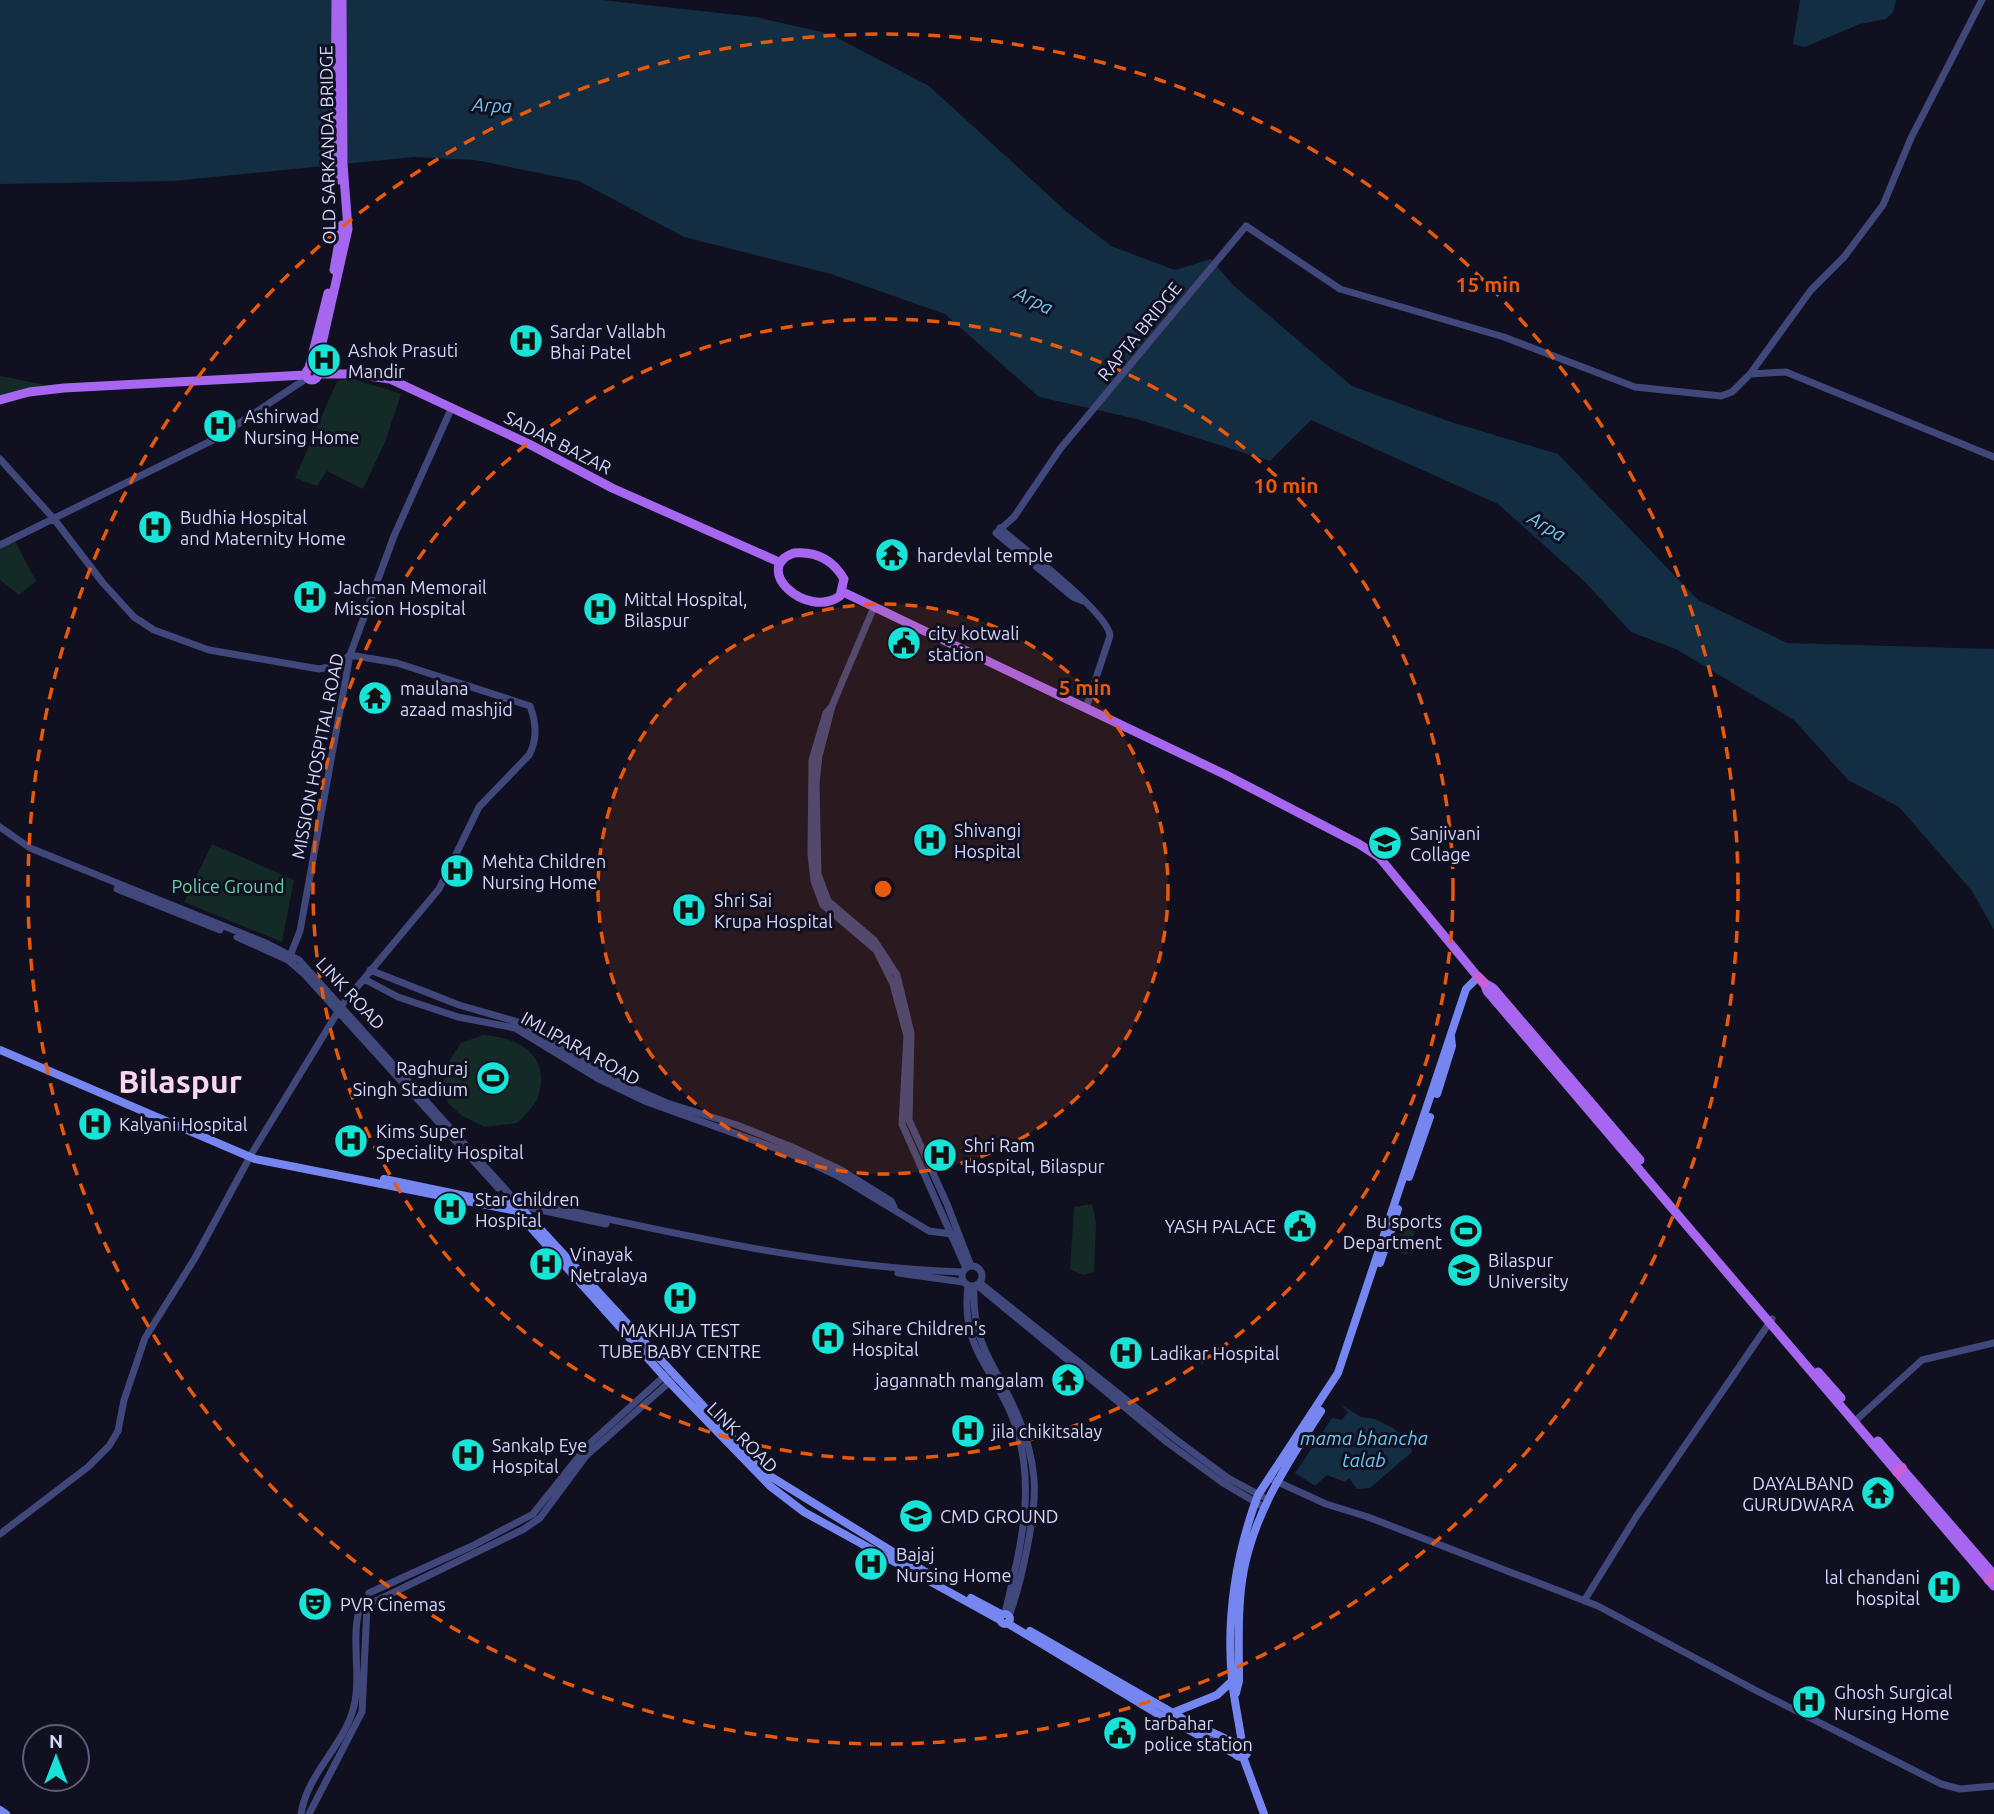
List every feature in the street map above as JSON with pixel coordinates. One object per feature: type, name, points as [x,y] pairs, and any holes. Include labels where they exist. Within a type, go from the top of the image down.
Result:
[{"type":"main road","points":[[336,0],[340,164]]},
{"type":"main road","name":"OLD SARKANDA BRIDGE","points":[[311,373],[348,229],[340,164],[342,0]]},
{"type":"main road","name":"SADAR BAZAR","points":[[0,402],[64,388],[311,373],[355,374],[390,379],[452,407],[612,488],[779,562]]},
{"type":"main road","points":[[794,553],[820,556],[840,572],[845,585],[843,592],[830,602],[796,596],[784,585],[779,562],[794,553]]},
{"type":"main road","points":[[843,592],[1226,775],[1379,857],[1481,980],[1487,991],[1992,1580]]},
{"type":"main road","points":[[1264,1814],[1239,1756],[1236,1693],[1232,1681],[1233,1594],[1261,1501],[1338,1373],[1466,989],[1481,980]]},
{"type":"main road","points":[[0,1048],[251,1155],[515,1205]]},
{"type":"main road","name":"LINK ROAD","points":[[515,1205],[670,1377],[730,1449],[770,1486],[804,1512],[1005,1618],[1172,1713],[1239,1744]]},
{"type":"main road","points":[[1236,1693],[1239,1681],[1242,1579],[1261,1501]]},
{"type":"main road","points":[[1005,1618],[1158,1714],[1239,1756]]},
{"type":"main road","points":[[1172,1713],[1217,1695],[1232,1681]]},
{"type":"main road","points":[[1239,1744],[1248,1749],[1239,1756]]},
{"type":"main road","points":[[0,1810],[6,1814]]},
{"type":"street","points":[[1750,374],[1811,290],[1844,257],[1883,205],[1911,138],[1982,0]]},
{"type":"street","name":"RAPTA BRIDGE","points":[[1011,520],[1060,449],[1082,426],[1246,226],[1340,289],[1497,335],[1635,387],[1710,397],[1732,392],[1750,374]]},
{"type":"street","points":[[1750,374],[1786,372],[1994,457]]},
{"type":"street","points":[[0,545],[217,438],[311,373]]},
{"type":"street","name":"MISSION HOSPITAL ROAD","points":[[289,958],[300,931],[350,655],[394,536],[452,407]]},
{"type":"street","points":[[0,459],[54,519],[79,554],[134,617],[167,636],[209,650],[319,669],[338,665],[350,655],[397,663],[530,706],[535,728],[532,750],[488,793],[439,889],[340,1008],[251,1155],[195,1258],[145,1338],[112,1442],[88,1467],[0,1534]]},
{"type":"street","points":[[1011,520],[1000,528],[1005,537],[1083,601],[1106,622],[1110,631],[1086,708]]},
{"type":"street","points":[[1005,537],[1011,520]]},
{"type":"street","points":[[874,607],[832,706],[826,713],[814,748],[810,778],[813,873],[817,891],[828,905],[876,950],[893,984],[907,1036],[902,1124],[956,1235],[972,1284],[979,1342],[1015,1409],[1028,1446],[1034,1480],[1019,1585],[1005,1618]]},
{"type":"street","name":"LINK ROAD","points":[[0,827],[30,848],[306,966],[515,1205]]},
{"type":"street","name":"LINK ROAD","points":[[0,833],[31,853],[289,958]]},
{"type":"street","name":"IMLIPARA ROAD","points":[[370,970],[459,1005],[517,1022],[612,1079],[667,1103],[756,1132],[841,1170],[891,1201],[894,1208]]},
{"type":"street","name":"IMLIPARA ROAD","points":[[363,979],[398,997],[449,1014],[515,1028],[609,1084],[665,1109],[789,1153],[838,1176],[929,1231],[956,1235]]},
{"type":"street","points":[[515,1205],[874,1266],[966,1269],[981,1272],[972,1284]]},
{"type":"street","points":[[515,1205],[556,1215],[853,1267],[972,1284],[1177,1449],[1261,1501]]},
{"type":"street","points":[[1584,1601],[1636,1517],[1771,1320]]},
{"type":"street","points":[[1856,1420],[1922,1360],[1994,1343]]},
{"type":"street","points":[[301,1814],[307,1792],[352,1713],[357,1618],[369,1593],[472,1546],[533,1514],[587,1444],[670,1377]]},
{"type":"street","points":[[364,1604],[373,1606],[376,1601],[532,1523],[586,1456],[670,1377]]},
{"type":"street","points":[[1273,1480],[1332,1506],[1368,1517],[1584,1601],[1941,1784],[1960,1789],[1994,1786]]},
{"type":"street","points":[[369,1593],[376,1601]]},
{"type":"street","points":[[309,1814],[362,1712],[364,1604]]},
{"type":"green space","points":[[0,376],[46,385],[0,397]]},
{"type":"green space","points":[[350,378],[401,394],[385,442],[363,489],[327,471],[317,486],[295,478],[337,381]]},
{"type":"green space","points":[[15,541],[36,581],[19,595],[0,580],[0,548]]},
{"type":"green space","name":"Police Ground","points":[[212,844],[294,880],[282,942],[184,902]]},
{"type":"green space","name":"Raghuraj Singh Stadium","points":[[483,1035],[520,1045],[529,1051],[540,1070],[541,1083],[537,1100],[517,1123],[485,1127],[462,1116],[448,1103],[443,1083],[449,1061],[461,1043]]},
{"type":"green space","points":[[1092,1204],[1096,1223],[1094,1272],[1083,1275],[1070,1269],[1074,1207]]},
{"type":"green space","points":[[1403,1225],[1416,1229],[1407,1255],[1394,1250]]},
{"type":"water","name":"Arpa","points":[[0,0],[602,0],[756,17],[830,34],[929,86],[1068,213],[1111,246],[1175,270],[1211,259],[1233,285],[1352,386],[1448,421],[1558,454],[1698,600],[1787,643],[1994,649],[1994,930],[1972,891],[1899,807],[1848,780],[1794,720],[1676,649],[1631,632],[1585,582],[1498,504],[1311,420],[1270,461],[1137,419],[1039,397],[945,314],[831,274],[684,237],[579,181],[475,160],[414,157],[173,181],[0,184]]},
{"type":"water","points":[[1800,0],[1896,0],[1893,12],[1886,19],[1860,24],[1805,47],[1793,44]]},
{"type":"water","name":"mama bhancha talab","points":[[1340,1404],[1361,1417],[1375,1419],[1393,1428],[1409,1441],[1412,1452],[1370,1488],[1357,1489],[1349,1478],[1345,1482],[1327,1475],[1315,1486],[1295,1473],[1332,1418],[1342,1420],[1348,1412]]},
{"type":"place","name":"Sardar Vallabh Bhai Patel","points":[[526,341]]},
{"type":"place","name":"Ashok Prasuti Mandir","points":[[324,360]]},
{"type":"place","name":"Ashirwad Nursing Home","points":[[220,426]]},
{"type":"place","name":"Budhia Hospital and Maternity Home","points":[[155,527]]},
{"type":"place","name":"hardevlal temple","points":[[892,555]]},
{"type":"place","name":"Jachman Memorail Mission Hospital","points":[[310,597]]},
{"type":"place","name":"Mittal Hospital, Bilaspur","points":[[600,609]]},
{"type":"place","name":"city kotwali station","points":[[904,643]]},
{"type":"place","name":"maulana azaad mashjid","points":[[375,698]]},
{"type":"place","name":"Shivangi Hospital","points":[[930,840]]},
{"type":"place","name":"Sanjivani Collage","points":[[1385,843]]},
{"type":"place","name":"Mehta Children Nursing Home","points":[[457,871]]},
{"type":"place","name":"Shri Sai Krupa Hospital","points":[[689,910]]},
{"type":"place","name":"Raghuraj Singh Stadium","points":[[493,1078]]},
{"type":"place","name":"Kalyani Hospital","points":[[95,1124]]},
{"type":"place","name":"Kims Super Speciality Hospital","points":[[351,1141]]},
{"type":"place","name":"Shri Ram Hospital, Bilaspur","points":[[940,1155]]},
{"type":"place","name":"Star Children Hospital","points":[[450,1209]]},
{"type":"place","name":"YASH PALACE","points":[[1300,1226]]},
{"type":"place","name":"Bu sports Department","points":[[1466,1231]]},
{"type":"place","name":"Vinayak Netralaya","points":[[546,1264]]},
{"type":"place","name":"Bilaspur University","points":[[1464,1270]]},
{"type":"place","name":"MAKHIJA TEST TUBE BABY CENTRE","points":[[680,1298]]},
{"type":"place","name":"Sihare Children's Hospital","points":[[828,1338]]},
{"type":"place","name":"Ladikar Hospital","points":[[1126,1353]]},
{"type":"place","name":"jagannath mangalam","points":[[1068,1380]]},
{"type":"place","name":"jila chikitsalay","points":[[968,1431]]},
{"type":"place","name":"Sankalp Eye Hospital","points":[[468,1455]]},
{"type":"place","name":"DAYALBAND GURUDWARA","points":[[1878,1493]]},
{"type":"place","name":"CMD GROUND","points":[[916,1516]]},
{"type":"place","name":"Bajaj Nursing Home","points":[[871,1564]]},
{"type":"place","name":"lal chandani hospital","points":[[1944,1587]]},
{"type":"place","name":"PVR Cinemas","points":[[315,1604]]},
{"type":"place","name":"Ghosh Surgical Nursing Home","points":[[1809,1702]]},
{"type":"place","name":"tarbahar police station","points":[[1120,1733]]},
{"type":"district","name":"Bilaspur","points":[[180,1081]]}]
